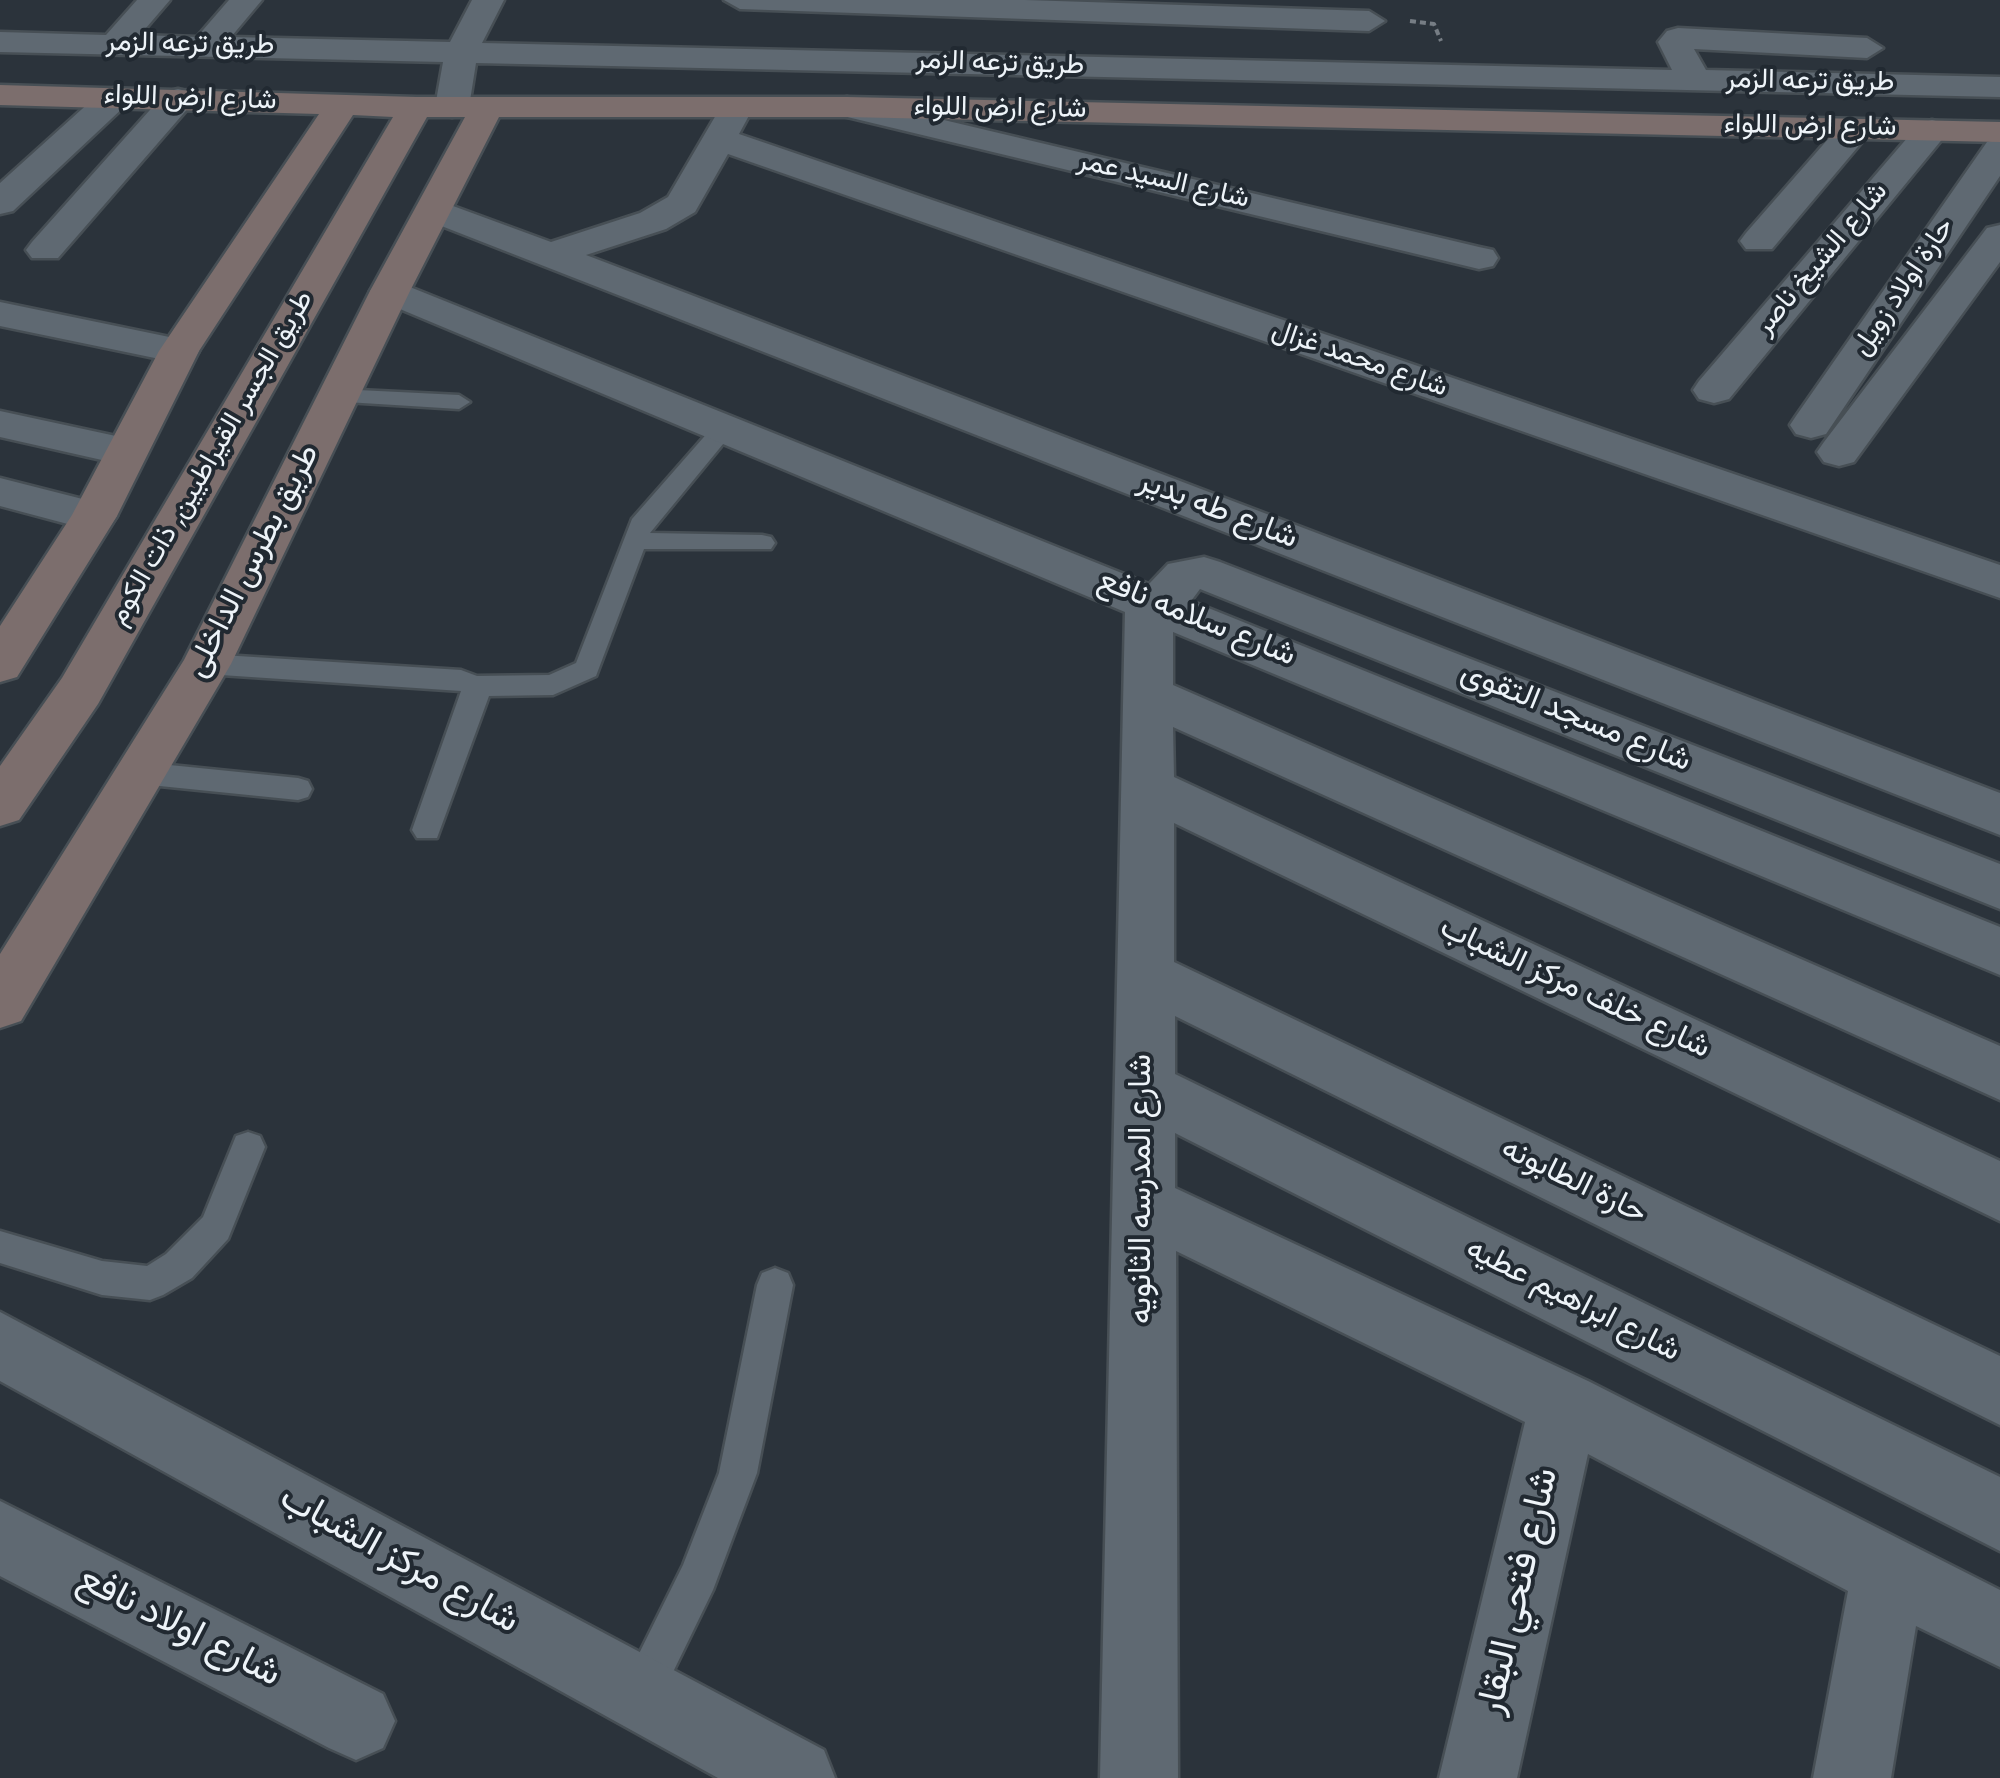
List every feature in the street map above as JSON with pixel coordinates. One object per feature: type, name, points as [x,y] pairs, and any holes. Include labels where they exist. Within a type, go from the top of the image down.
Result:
[{"type":"street","points":[[37,96],[154,0]]},
{"type":"street","points":[[206,47],[246,0]]},
{"type":"street","points":[[452,107],[462,50],[488,0]]},
{"type":"street","points":[[740,0],[1092,12],[1368,10],[1374,74]]},
{"type":"street","points":[[1063,112],[1092,12]]},
{"type":"street","points":[[1695,81],[1674,42],[1678,38],[1867,48]]},
{"type":"street","name":"طريق ترعه الزمر","points":[[0,42],[2000,88]]},
{"type":"street","name":"شارع ارض اللواء","points":[[0,95],[452,107],[728,123],[847,107],[2000,132]]},
{"type":"street","points":[[0,203],[114,98]]},
{"type":"street","points":[[45,250],[178,99]]},
{"type":"street","points":[[0,665],[94,516],[179,350],[343,104]]},
{"type":"street","name":"طريق بطرس الداخلى","points":[[0,1004],[206,664],[434,210],[452,107]]},
{"type":"street","name":"طريق الجسر القيراطيين, ذات الكوم","points":[[0,806],[80,690],[452,107]]},
{"type":"street","name":"شارع السيد عمر","points":[[847,107],[1478,258]]},
{"type":"street","points":[[552,254],[670,213],[682,204],[728,123]]},
{"type":"street","name":"شارع محمد غزال","points":[[728,123],[2000,582]]},
{"type":"street","points":[[1759,241],[1855,129]]},
{"type":"street","name":"شارع الشيخ ناصر","points":[[1714,390],[1932,130]]},
{"type":"street","name":"حارة اولاد زويل","points":[[2000,150],[1825,438],[2000,236]]},
{"type":"street","name":"شارع طه بدير","points":[[434,210],[2000,815]]},
{"type":"street","name":"شارع سلامه نافع","points":[[390,291],[2000,952]]},
{"type":"street","points":[[0,314],[179,350]]},
{"type":"street","points":[[0,424],[124,452]]},
{"type":"street","points":[[0,492],[94,516]]},
{"type":"street","name":"شارع مسجد التقوى","points":[[1156,603],[1184,574],[1204,573],[2000,887]]},
{"type":"street","name":"شارع المدرسه الثانويه","points":[[1139,1778],[1148,695],[1156,603]]},
{"type":"street","points":[[1148,695],[2000,1074]]},
{"type":"street","name":"شارع خلف مركز الشباب","points":[[1148,788],[2000,1192]]},
{"type":"street","name":"حارة الطابونه","points":[[1146,975],[2000,1392]]},
{"type":"street","name":"شارع ابراهيم عطيه","points":[[1145,1088],[2000,1516]]},
{"type":"street","points":[[1144,1204],[1564,1406],[2000,1630]]},
{"type":"street","name":"شارع مركز الشباب","points":[[0,1345],[796,1778]]},
{"type":"street","name":"شارع فتحي البقار","points":[[1478,1778],[1564,1406]]},
{"type":"street","name":"شارع اولاد نافع","points":[[0,1537],[356,1721]]},
{"type":"street","points":[[1852,1778],[1888,1573]]},
{"type":"lane","points":[[338,396],[459,402]]},
{"type":"lane","points":[[206,664],[460,680],[474,686],[553,686],[587,669],[634,540],[653,508],[725,427]]},
{"type":"lane","points":[[634,540],[762,543]]},
{"type":"lane","points":[[426,830],[476,698],[474,686]]},
{"type":"lane","points":[[140,772],[298,789]]},
{"type":"lane","points":[[0,1246],[102,1278],[150,1283],[179,1266],[216,1228],[248,1147]]},
{"type":"lane","points":[[640,1694],[698,1576],[738,1473],[775,1286]]}]
